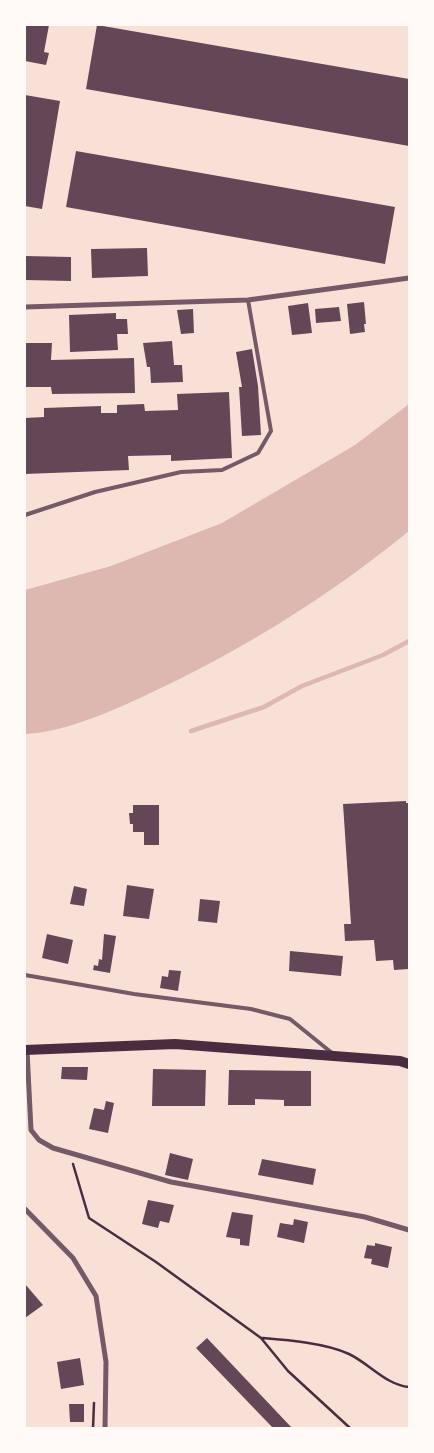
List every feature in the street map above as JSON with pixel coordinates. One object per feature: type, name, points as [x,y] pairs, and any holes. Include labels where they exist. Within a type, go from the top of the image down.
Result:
[{"type":"main road","points":[[26,1050],[175,1044],[400,1061],[409,1064]]},
{"type":"street","points":[[25,307],[248,300],[409,278]]},
{"type":"street","points":[[26,1050],[31,1130],[39,1140],[52,1148],[171,1182],[365,1217],[409,1230]]},
{"type":"street","points":[[25,1209],[73,1258],[96,1296],[106,1362],[105,1428]]},
{"type":"lane","points":[[25,516],[94,492],[182,472],[222,470],[258,453],[271,431],[248,300]]},
{"type":"lane","points":[[25,975],[134,994],[251,1009],[290,1019],[336,1056]]},
{"type":"path","points":[[70,1153],[89,1218],[261,1338],[288,1371],[350,1428]]},
{"type":"path","points":[[261,1338],[298,1341],[349,1354],[398,1386],[409,1387]]},
{"type":"path","points":[[93,1428],[94,1401]]},
{"type":"shaded area","points":[[409,404],[409,531],[378,556],[313,602],[211,663],[99,716],[53,730],[25,734],[25,590],[111,566],[222,523],[355,445]]},
{"type":"building","points":[[25,25],[49,25],[44,52],[49,53],[46,65],[25,61]]},
{"type":"building","points":[[97,25],[409,79],[409,146],[86,89]]},
{"type":"building","points":[[25,95],[60,101],[42,209],[25,206]]},
{"type":"building","points":[[76,151],[395,207],[385,264],[66,207]]},
{"type":"building","points":[[147,248],[148,276],[92,278],[91,249]]},
{"type":"building","points":[[25,256],[71,257],[71,281],[25,280]]},
{"type":"building","points":[[364,302],[365,332],[350,334],[347,304]]},
{"type":"building","points":[[308,303],[312,333],[292,335],[288,306]]},
{"type":"building","points":[[339,307],[341,321],[316,323],[315,309]]},
{"type":"building","points":[[193,309],[194,333],[181,334],[177,310]]},
{"type":"building","points":[[116,313],[116,319],[127,319],[128,334],[117,334],[118,350],[70,352],[69,315]]},
{"type":"building","points":[[172,341],[174,365],[182,365],[183,382],[151,383],[150,367],[147,367],[143,343]]},
{"type":"building","points":[[25,343],[52,343],[51,360],[134,358],[135,393],[52,394],[51,387],[25,387]]},
{"type":"building","points":[[252,349],[258,386],[261,435],[242,436],[239,387],[242,387],[236,352]]},
{"type":"building","points":[[229,392],[232,458],[171,461],[171,455],[128,456],[129,470],[25,474],[25,418],[44,417],[44,408],[101,406],[101,413],[117,413],[117,405],[144,404],[145,411],[178,410],[177,394]]},
{"type":"building","points":[[406,801],[406,803],[409,803],[409,969],[394,970],[393,960],[376,961],[374,940],[345,941],[344,924],[351,924],[343,804]]},
{"type":"building","points":[[133,805],[159,805],[159,845],[144,845],[144,832],[133,832],[133,824],[130,824],[129,813],[133,813]]},
{"type":"building","points":[[127,885],[154,889],[149,919],[123,916]]},
{"type":"building","points":[[74,886],[87,889],[84,906],[70,904]]},
{"type":"building","points":[[200,899],[220,901],[217,923],[198,921]]},
{"type":"building","points":[[47,934],[73,940],[68,964],[42,958]]},
{"type":"building","points":[[104,934],[116,936],[110,973],[93,970],[94,965],[98,966],[99,959],[102,960]]},
{"type":"building","points":[[290,951],[343,956],[341,976],[289,971]]},
{"type":"building","points":[[169,970],[181,971],[178,991],[160,988],[162,976],[168,977]]},
{"type":"building","points":[[62,1067],[88,1067],[87,1080],[61,1079]]},
{"type":"building","points":[[153,1069],[206,1070],[205,1106],[152,1106]]},
{"type":"building","points":[[229,1070],[311,1071],[311,1106],[284,1106],[284,1100],[255,1099],[255,1105],[228,1105]]},
{"type":"building","points":[[106,1101],[114,1103],[108,1133],[89,1129],[94,1108],[104,1110]]},
{"type":"building","points":[[170,1153],[193,1159],[188,1180],[165,1175]]},
{"type":"building","points":[[262,1159],[316,1169],[313,1185],[258,1175]]},
{"type":"building","points":[[148,1200],[174,1205],[169,1223],[160,1221],[158,1228],[142,1224]]},
{"type":"building","points":[[232,1212],[253,1215],[249,1246],[240,1245],[240,1239],[226,1237]]},
{"type":"building","points":[[294,1219],[308,1222],[304,1243],[277,1237],[280,1223],[293,1225]]},
{"type":"building","points":[[375,1243],[392,1247],[388,1268],[371,1264],[372,1259],[364,1258],[367,1245],[375,1246]]},
{"type":"building","points":[[25,1284],[43,1305],[25,1318]]},
{"type":"building","points":[[207,1338],[292,1428],[273,1428],[196,1348]]},
{"type":"building","points":[[80,1358],[84,1385],[61,1389],[57,1362]]},
{"type":"building","points":[[69,1404],[84,1404],[84,1422],[70,1422]]},
{"type":"waterway","points":[[191,731],[264,707],[302,686],[383,655],[409,641]]}]
